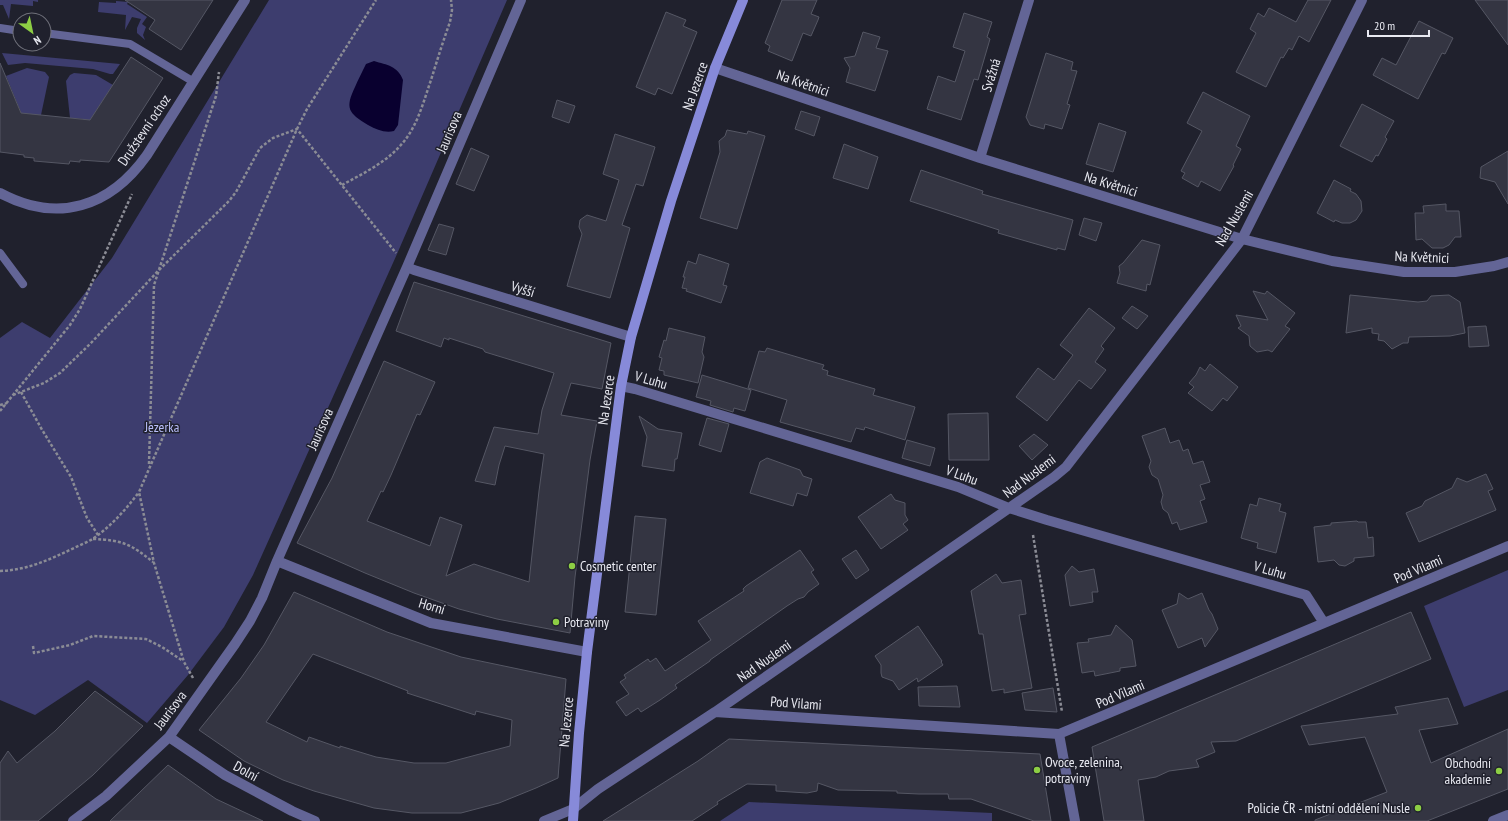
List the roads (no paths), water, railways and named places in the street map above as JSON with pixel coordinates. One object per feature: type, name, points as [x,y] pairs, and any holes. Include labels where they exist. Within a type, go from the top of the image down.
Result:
[{"type":"street","name":"Družstevní ochoz","points":[[0,193],[40,207],[51,208],[84,205],[110,193],[136,171],[245,0]]},
{"type":"street","name":"Jaurisova","points":[[73,821],[106,796],[169,737],[236,644],[250,621],[262,598],[407,267],[521,0]]},
{"type":"street","name":"Na Jezerce","points":[[573,821],[579,733],[587,652],[621,386],[631,337],[671,201],[715,68],[743,0]]},
{"type":"street","name":"Svážná","points":[[980,158],[1029,0]]},
{"type":"street","name":"Nad Nuslemi","points":[[573,809],[598,789],[716,712],[1054,477],[1066,467],[1242,239],[1362,0]]},
{"type":"street","name":"Na Květnici","points":[[715,68],[980,158],[1242,239],[1332,261],[1404,272],[1455,272],[1494,266],[1508,262]]},
{"type":"street","name":"Vyšší","points":[[407,267],[631,337]]},
{"type":"street","name":"V Luhu","points":[[621,386],[958,487],[1009,508],[1306,596],[1324,623]]},
{"type":"street","name":"Pod Vilami","points":[[716,712],[1059,734],[1508,546]]},
{"type":"street","name":"Horní","points":[[277,561],[431,623],[587,652]]},
{"type":"street","points":[[1059,734],[1075,821]]},
{"type":"street","name":"Dolní","points":[[169,737],[225,775],[291,816],[315,821]]},
{"type":"street","points":[[544,821],[573,809]]},
{"type":"street","points":[[1493,821],[1508,815]]},
{"type":"lane","points":[[0,28],[12,30]]},
{"type":"lane","points":[[52,34],[130,44],[194,82]]},
{"type":"lane","points":[[0,253],[22,284]]},
{"type":"place","name":"Cosmetic center","points":[[572,566]]},
{"type":"place","name":"Potraviny","points":[[556,622]]},
{"type":"place","name":"Ovoce, zelenina, potraviny","points":[[1037,770]]},
{"type":"place","name":"Obchodní akademie","points":[[1499,771]]},
{"type":"place","name":"Policie ČR - místní oddělení Nusle","points":[[1418,808]]},
{"type":"park label","name":"Jezerka","points":[[162,427]]}]
